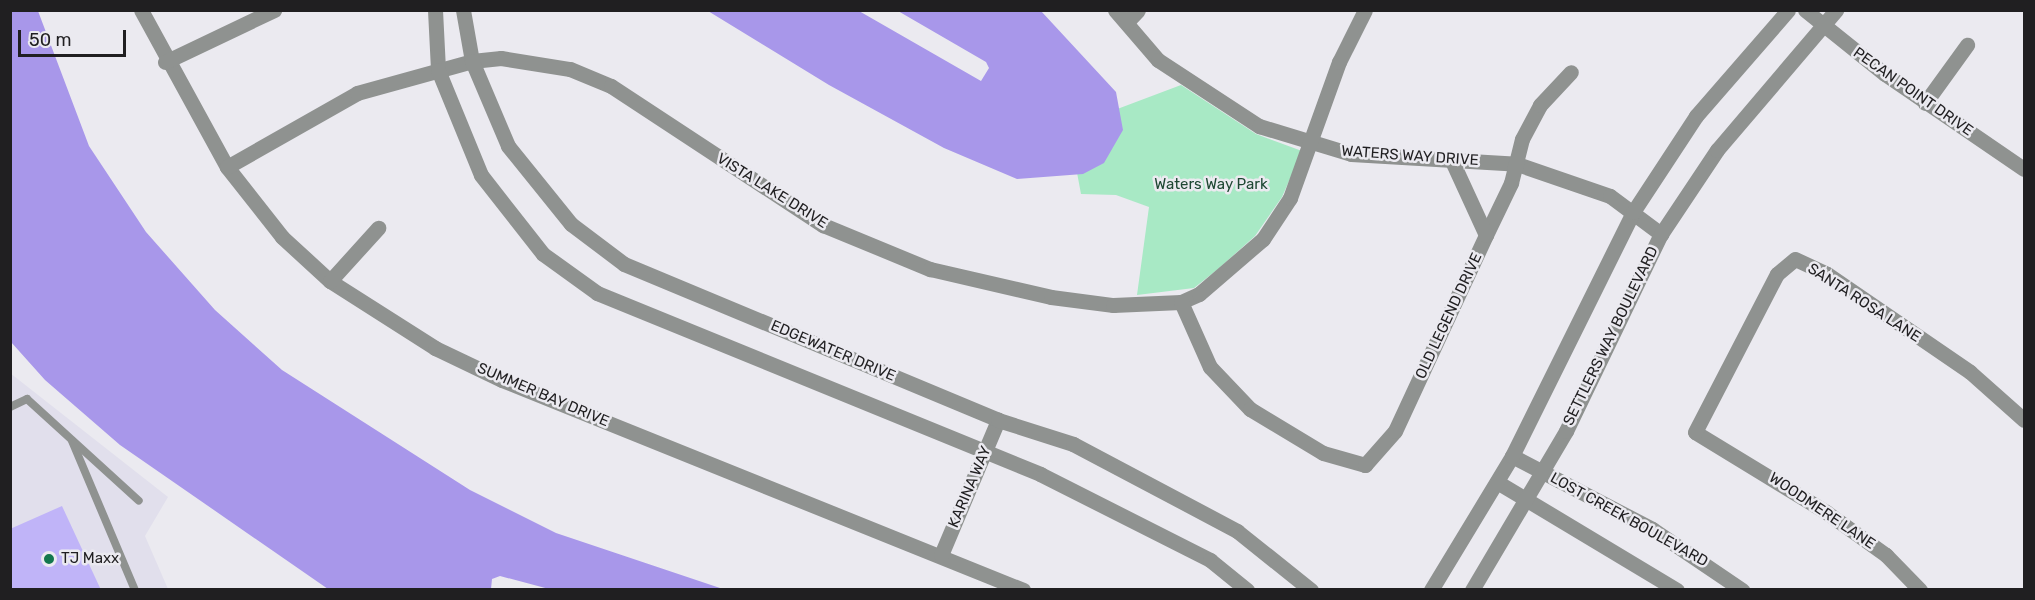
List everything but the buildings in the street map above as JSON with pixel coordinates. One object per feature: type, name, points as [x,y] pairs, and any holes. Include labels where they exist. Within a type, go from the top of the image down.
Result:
[{"type":"street","name":"SUMMER BAY DRIVE","points":[[141,10],[165,62],[227,167],[282,237],[330,281],[435,348],[502,380],[942,555],[1023,590]]},
{"type":"street","points":[[165,62],[274,10]]},
{"type":"street","points":[[435,10],[438,70],[481,175],[514,223],[543,254],[597,293],[984,454],[1040,474],[1210,560],[1247,590]]},
{"type":"street","name":"EDGEWATER DRIVE","points":[[463,10],[472,60],[508,146],[542,194],[571,224],[624,264],[998,420],[1073,444],[1237,531],[1311,590]]},
{"type":"street","name":"WATERS WAY DRIVE","points":[[1115,10],[1133,16],[1158,60],[1202,93],[1259,126],[1310,146],[1351,154],[1517,164],[1610,196],[1661,234]]},
{"type":"street","name":"VISTA LAKE DRIVE","points":[[227,167],[357,93],[472,60],[501,58],[570,69],[611,86],[823,225],[930,269],[1051,297],[1113,305],[1181,302],[1199,294],[1263,238],[1290,198],[1339,63],[1365,10]]},
{"type":"street","points":[[1431,590],[1512,456],[1633,212],[1696,116],[1788,10]]},
{"type":"street","name":"PECAN POINT DRIVE","points":[[1805,10],[1822,27],[1925,103],[2025,169]]},
{"type":"street","name":"SETTLERS WAY BOULEVARD","points":[[1472,590],[1542,471],[1661,234],[1717,150],[1836,10]]},
{"type":"street","points":[[1925,103],[1967,45]]},
{"type":"street","points":[[1486,236],[1540,105],[1571,72]]},
{"type":"street","name":"OLD LEGEND DRIVE","points":[[1181,302],[1210,367],[1250,409],[1323,453],[1365,465],[1395,431],[1486,236],[1450,159]]},
{"type":"street","points":[[330,281],[378,228]]},
{"type":"street","name":"SANTA ROSA LANE","points":[[1715,444],[1695,432],[1777,274],[1795,259],[1827,274],[1970,372],[2025,420]]},
{"type":"street","name":"KARINA WAY","points":[[942,555],[998,420]]},
{"type":"street","name":"WOODMERE LANE","points":[[1715,444],[1826,512],[1886,555],[1920,590]]},
{"type":"street","name":"LOST CREEK BOULEVARD","points":[[1512,456],[1652,529],[1742,590]]},
{"type":"street","name":"LOST CREEK BOULEVARD","points":[[1497,482],[1677,590]]},
{"type":"lane","points":[[10,407],[27,399],[139,501]]},
{"type":"lane","points":[[70,438],[135,590]]},
{"type":"shaded area","points":[[10,11],[38,11],[89,146],[146,232],[215,310],[282,370],[470,490],[556,533],[723,589],[549,589],[500,576],[492,579],[491,589],[328,589],[120,445],[45,380],[11,342]]},
{"type":"shaded area","points":[[708,11],[859,11],[981,81],[989,68],[986,62],[898,11],[1041,11],[1116,92],[1123,130],[1104,163],[1083,174],[1017,179],[944,148],[829,85]]},
{"type":"shaded area","points":[[10,373],[168,497],[145,536],[168,589],[11,589]]},
{"type":"green space","name":"Waters Way Park","points":[[1181,85],[1256,134],[1302,151],[1282,197],[1255,236],[1218,269],[1194,288],[1137,295],[1149,207],[1116,195],[1081,194],[1075,162],[1112,111]]},
{"type":"place","name":"TJ Maxx","points":[[49,559]]}]
